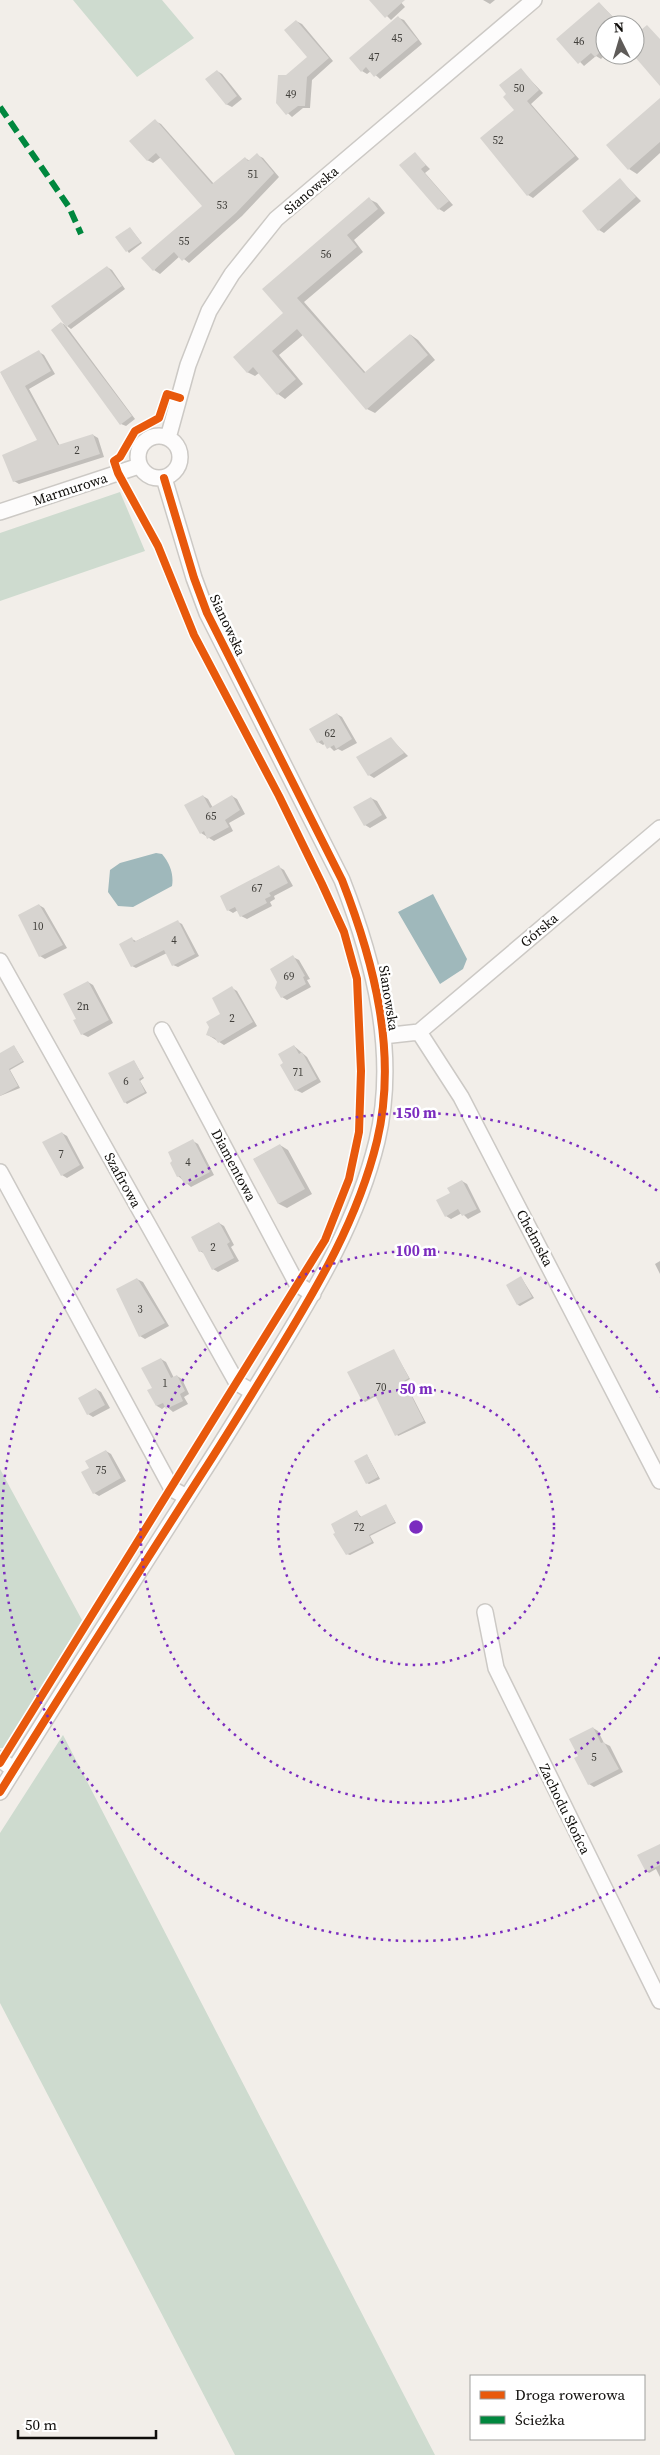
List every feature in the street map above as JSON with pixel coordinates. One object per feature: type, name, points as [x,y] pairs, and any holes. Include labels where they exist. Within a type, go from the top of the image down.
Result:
[{"type":"street","name":"Sianowska","points":[[168,438],[188,365],[209,311],[232,274],[276,219],[534,0]]},
{"type":"street","points":[[156,436],[168,438],[176,446],[180,458],[176,470],[164,478],[149,476],[139,466],[138,452],[146,440],[156,436]]},
{"type":"street","name":"Marmurowa","points":[[0,512],[139,466]]},
{"type":"street","name":"Sianowska","points":[[0,1792],[253,1392],[337,1252],[360,1194],[377,1140],[384,1084],[383,1036],[373,970],[360,926],[342,880],[207,613],[194,578],[164,478]]},
{"type":"street","name":"Górska","points":[[419,1032],[660,828]]},
{"type":"street","name":"Szafirowa","points":[[0,961],[237,1383],[253,1392]]},
{"type":"street","name":"Diamentowa","points":[[162,1030],[297,1284],[313,1294]]},
{"type":"street","points":[[383,1036],[419,1032]]},
{"type":"street","name":"Chełmska","points":[[419,1032],[466,1106],[660,1481]]},
{"type":"street","points":[[0,1172],[172,1489],[187,1497]]},
{"type":"street","name":"Zachodu Słońca","points":[[485,1612],[496,1668],[660,2001]]},
{"type":"street","points":[[0,1759],[14,1770]]},
{"type":"shaded area","points":[[73,0],[162,0],[194,38],[137,77]]},
{"type":"shaded area","points":[[120,492],[145,551],[0,601],[0,533]]},
{"type":"shaded area","points":[[0,1469],[82,1620],[4,1748],[0,1748]]},
{"type":"shaded area","points":[[63,1735],[435,2455],[235,2455],[0,2003],[0,1833]]},
{"type":"water","points":[[156,853],[162,854],[169,865],[172,873],[172,886],[133,907],[118,906],[108,892],[110,870],[120,863]]},
{"type":"water","points":[[433,894],[467,959],[463,969],[440,984],[398,912]]},
{"type":"building","points":[[369,0],[405,0],[385,18]]},
{"type":"building","points":[[599,2],[611,15],[595,15],[595,57],[591,53],[578,64],[556,39]]},
{"type":"building","points":[[398,16],[418,40],[374,77],[366,67],[361,72],[349,58]]},
{"type":"building","points":[[296,20],[329,58],[307,77],[305,106],[298,106],[286,115],[276,103],[278,75],[286,75],[307,57],[284,30]]},
{"type":"building","points":[[647,25],[660,39],[660,86],[642,65],[645,65],[645,27]]},
{"type":"building","points":[[521,68],[539,90],[527,101],[575,156],[527,196],[480,138],[514,110],[503,97],[506,94],[499,85]]},
{"type":"building","points":[[217,70],[237,96],[226,105],[205,79]]},
{"type":"building","points":[[660,98],[660,142],[628,170],[606,145]]},
{"type":"building","points":[[155,119],[212,184],[245,157],[248,161],[257,153],[274,173],[236,213],[182,261],[174,252],[153,271],[141,258],[202,206],[156,153],[147,161],[129,141]]},
{"type":"building","points":[[415,152],[426,165],[421,169],[449,201],[438,210],[399,165]]},
{"type":"building","points":[[620,178],[636,197],[598,231],[582,211]]},
{"type":"building","points":[[369,197],[378,209],[347,235],[357,247],[297,298],[364,373],[410,334],[428,355],[366,410],[297,329],[272,351],[296,379],[277,395],[253,367],[247,373],[233,357],[283,313],[262,289]]},
{"type":"building","points":[[130,227],[141,242],[126,252],[115,237]]},
{"type":"building","points":[[107,266],[122,286],[66,327],[51,306]]},
{"type":"building","points":[[61,322],[132,416],[120,425],[51,330]]},
{"type":"building","points":[[39,350],[51,371],[25,386],[58,445],[93,434],[100,454],[13,482],[2,455],[37,440],[0,372]]},
{"type":"building","points":[[337,713],[352,739],[336,749],[334,745],[327,749],[322,740],[317,743],[309,729]]},
{"type":"building","points":[[391,737],[404,753],[368,776],[356,757]]},
{"type":"building","points":[[203,795],[210,808],[232,795],[240,810],[225,820],[229,827],[207,839],[204,831],[200,834],[184,805]]},
{"type":"building","points":[[371,797],[382,815],[364,826],[353,807]]},
{"type":"building","points":[[279,865],[288,883],[269,893],[271,896],[265,899],[267,903],[240,917],[235,907],[227,911],[220,896]]},
{"type":"building","points":[[39,904],[63,945],[39,957],[18,915]]},
{"type":"building","points":[[178,920],[195,954],[172,966],[164,950],[131,967],[119,944],[132,937],[134,942]]},
{"type":"building","points":[[293,955],[305,976],[303,977],[306,984],[281,998],[275,988],[277,982],[270,969]]},
{"type":"building","points":[[88,981],[109,1020],[81,1035],[73,1020],[76,1019],[63,994]]},
{"type":"building","points":[[232,986],[253,1022],[218,1043],[215,1038],[206,1035],[209,1027],[206,1022],[220,1014],[212,998]]},
{"type":"building","points":[[14,1045],[23,1061],[9,1069],[18,1086],[0,1096],[0,1053]]},
{"type":"building","points":[[294,1045],[299,1054],[302,1052],[317,1079],[295,1091],[280,1065],[283,1063],[278,1054]]},
{"type":"building","points":[[134,1060],[143,1077],[139,1079],[145,1092],[124,1103],[108,1073]]},
{"type":"building","points":[[62,1132],[80,1165],[61,1176],[42,1142]]},
{"type":"building","points":[[193,1139],[210,1172],[185,1185],[180,1176],[177,1177],[170,1163],[172,1161],[168,1152]]},
{"type":"building","points":[[280,1144],[305,1189],[278,1204],[253,1159]]},
{"type":"building","points":[[462,1180],[477,1209],[462,1216],[458,1209],[445,1217],[436,1200],[450,1193],[447,1188]]},
{"type":"building","points":[[219,1222],[230,1242],[227,1244],[234,1258],[212,1270],[202,1251],[199,1252],[191,1237]]},
{"type":"building","points":[[521,1276],[532,1297],[517,1305],[506,1285]]},
{"type":"building","points":[[137,1278],[165,1323],[139,1337],[116,1289]]},
{"type":"building","points":[[394,1349],[409,1378],[404,1381],[424,1421],[395,1436],[375,1395],[362,1401],[347,1372]]},
{"type":"building","points":[[161,1358],[171,1378],[177,1375],[185,1391],[180,1394],[183,1401],[166,1409],[163,1403],[156,1406],[147,1390],[152,1388],[141,1368]]},
{"type":"building","points":[[96,1388],[105,1405],[87,1415],[78,1398]]},
{"type":"building","points":[[106,1450],[121,1478],[93,1494],[81,1472],[89,1468],[85,1461]]},
{"type":"building","points":[[367,1454],[378,1477],[366,1484],[354,1461]]},
{"type":"building","points":[[386,1504],[395,1522],[369,1535],[372,1542],[346,1555],[333,1534],[335,1533],[331,1524],[357,1510],[360,1517]]},
{"type":"building","points":[[593,1727],[601,1743],[604,1742],[619,1769],[588,1785],[574,1758],[578,1756],[569,1739]]},
{"type":"building","points":[[660,1844],[660,1865],[646,1872],[637,1855]]},
{"type":"marked path","points":[[0,107],[69,207],[81,234]]},
{"type":"cycle path","points":[[0,1763],[325,1240],[349,1179],[359,1132],[361,1071],[357,979],[344,932],[279,796],[194,635],[158,546],[118,473],[114,461],[120,457],[135,431],[159,418],[167,394],[180,398]]},
{"type":"cycle path","points":[[0,1792],[230,1430],[322,1277],[359,1198],[377,1141],[383,1108],[385,1075],[384,1041],[373,975],[354,911],[342,880],[207,613],[194,578],[164,478]]}]
